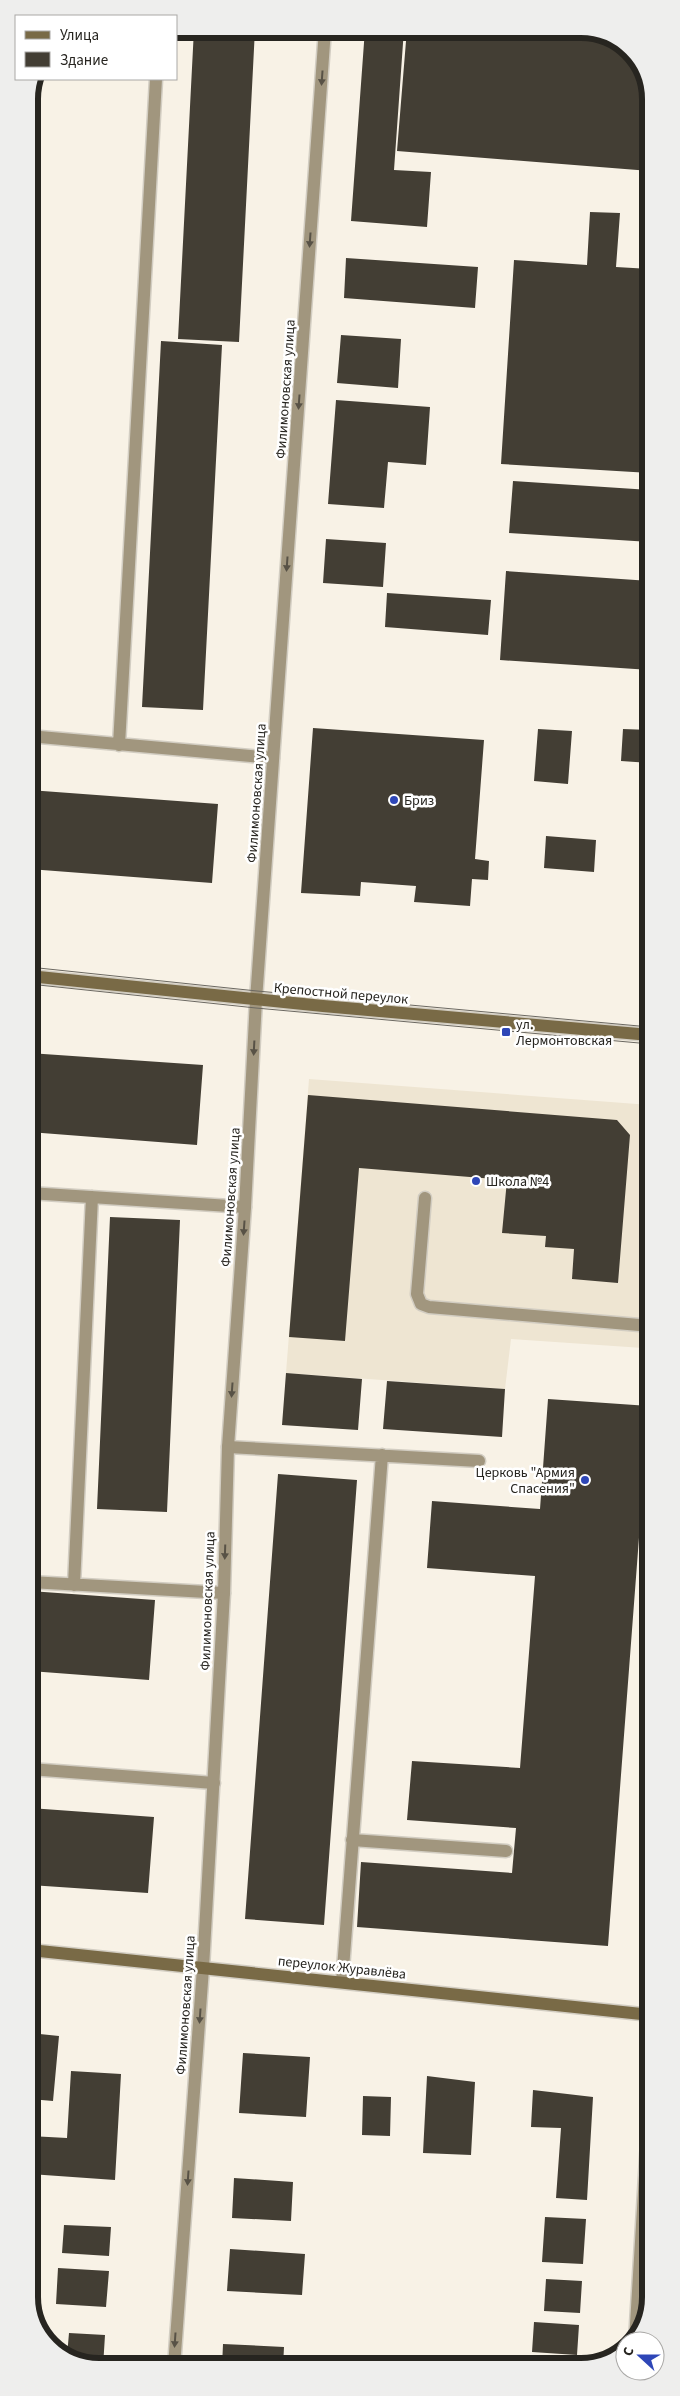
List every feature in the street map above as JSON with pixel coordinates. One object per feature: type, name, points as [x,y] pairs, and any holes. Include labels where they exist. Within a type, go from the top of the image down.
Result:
[{"type":"street","name":"Филимоновская улица","points":[[175,2358],[203,1968],[224,1593],[228,1447],[245,1207],[256,1000],[324,38]]},
{"type":"street","points":[[119,745],[156,80]]},
{"type":"street","points":[[38,737],[273,758]]},
{"type":"street","name":"Крепостной переулок","points":[[38,977],[256,1000],[642,1034]]},
{"type":"street","points":[[38,1194],[245,1207]]},
{"type":"street","points":[[74,1585],[92,1197]]},
{"type":"street","points":[[425,1198],[417,1294],[421,1304],[429,1307],[642,1325]]},
{"type":"street","points":[[228,1447],[479,1461]]},
{"type":"street","points":[[342,1982],[382,1455]]},
{"type":"street","points":[[38,1583],[224,1593]]},
{"type":"street","points":[[38,1770],[214,1783]]},
{"type":"street","points":[[352,1840],[506,1851]]},
{"type":"street","name":"переулок Журавлёва","points":[[38,1951],[642,2013]]},
{"type":"street","points":[[636,2323],[642,2225]]},
{"type":"shaded area","name":"Школа №4","points":[[309,1079],[642,1104],[642,1348],[511,1339],[505,1389],[286,1373]]},
{"type":"building","points":[[194,38],[255,38],[239,342],[178,339]]},
{"type":"building","points":[[364,38],[403,38],[394,170],[431,172],[427,227],[351,221]]},
{"type":"building","points":[[406,38],[586,38],[605,42],[616,48],[630,61],[638,75],[642,98],[642,170],[397,151]]},
{"type":"building","points":[[590,212],[620,213],[616,267],[642,269],[642,473],[501,464],[514,260],[587,265]]},
{"type":"building","points":[[346,258],[478,267],[475,308],[344,298]]},
{"type":"building","points":[[341,335],[401,339],[398,388],[337,383]]},
{"type":"building","points":[[161,341],[222,345],[203,710],[142,707]]},
{"type":"building","points":[[336,400],[430,407],[426,465],[388,462],[384,508],[328,504]]},
{"type":"building","points":[[513,481],[642,489],[642,541],[509,533]]},
{"type":"building","points":[[326,539],[386,543],[383,587],[323,583]]},
{"type":"building","points":[[506,571],[642,580],[642,669],[500,660]]},
{"type":"building","points":[[387,593],[491,600],[488,635],[385,627]]},
{"type":"building","name":"Бриз","points":[[313,728],[484,740],[475,859],[489,861],[488,880],[472,879],[470,906],[414,902],[416,886],[361,882],[360,896],[301,893]]},
{"type":"building","points":[[538,729],[572,731],[568,784],[534,781]]},
{"type":"building","points":[[623,729],[642,730],[642,762],[621,761]]},
{"type":"building","points":[[38,791],[218,804],[212,883],[38,870]]},
{"type":"building","points":[[546,836],[596,840],[594,872],[544,868]]},
{"type":"building","points":[[38,1054],[203,1065],[197,1145],[38,1133]]},
{"type":"building","points":[[308,1095],[617,1120],[630,1135],[618,1283],[572,1279],[574,1249],[545,1247],[546,1236],[502,1233],[507,1180],[359,1168],[345,1341],[289,1337]]},
{"type":"building","points":[[110,1217],[180,1220],[167,1512],[97,1509]]},
{"type":"building","points":[[286,1373],[362,1379],[358,1430],[282,1425]]},
{"type":"building","points":[[387,1381],[505,1389],[502,1437],[383,1429]]},
{"type":"building","points":[[548,1399],[642,1406],[642,1498],[608,1946],[357,1927],[361,1862],[512,1873],[516,1828],[407,1820],[412,1761],[520,1768],[535,1576],[427,1568],[432,1501],[540,1509]]},
{"type":"building","points":[[278,1474],[357,1480],[324,1925],[245,1919]]},
{"type":"building","points":[[38,1592],[155,1600],[149,1680],[38,1672]]},
{"type":"building","points":[[38,1809],[154,1817],[148,1893],[38,1886]]},
{"type":"building","points":[[38,2034],[59,2036],[53,2101],[38,2100]]},
{"type":"building","points":[[243,2053],[310,2057],[306,2117],[239,2113]]},
{"type":"building","points":[[71,2071],[121,2074],[115,2180],[38,2175],[38,2136],[67,2138]]},
{"type":"building","points":[[427,2076],[475,2082],[471,2155],[423,2153]]},
{"type":"building","points":[[533,2090],[593,2097],[587,2200],[556,2198],[561,2128],[531,2127]]},
{"type":"building","points":[[363,2096],[391,2097],[390,2136],[362,2135]]},
{"type":"building","points":[[234,2178],[293,2182],[291,2221],[232,2218]]},
{"type":"building","points":[[545,2217],[586,2219],[583,2264],[542,2262]]},
{"type":"building","points":[[64,2225],[111,2227],[109,2256],[62,2253]]},
{"type":"building","points":[[230,2249],[305,2254],[302,2295],[227,2291]]},
{"type":"building","points":[[58,2268],[109,2271],[106,2307],[56,2304]]},
{"type":"building","points":[[546,2279],[582,2281],[580,2313],[544,2311]]},
{"type":"building","points":[[534,2322],[579,2325],[577,2355],[532,2352]]},
{"type":"building","points":[[69,2333],[105,2335],[104,2358],[82,2356],[68,2350]]},
{"type":"building","points":[[223,2344],[284,2347],[283,2358],[222,2358]]},
{"type":"tram line","points":[[38,968],[257,991],[642,1026]]},
{"type":"tram line","points":[[38,985],[256,1008],[642,1043]]},
{"type":"place","name":"Бриз","points":[[394,800]]},
{"type":"place","name":"ул. Лермонтовская","points":[[506,1032]]},
{"type":"place","name":"Школа №4","points":[[476,1181]]},
{"type":"place","name":"Церковь \"Армия Спасения\"","points":[[585,1480]]}]
